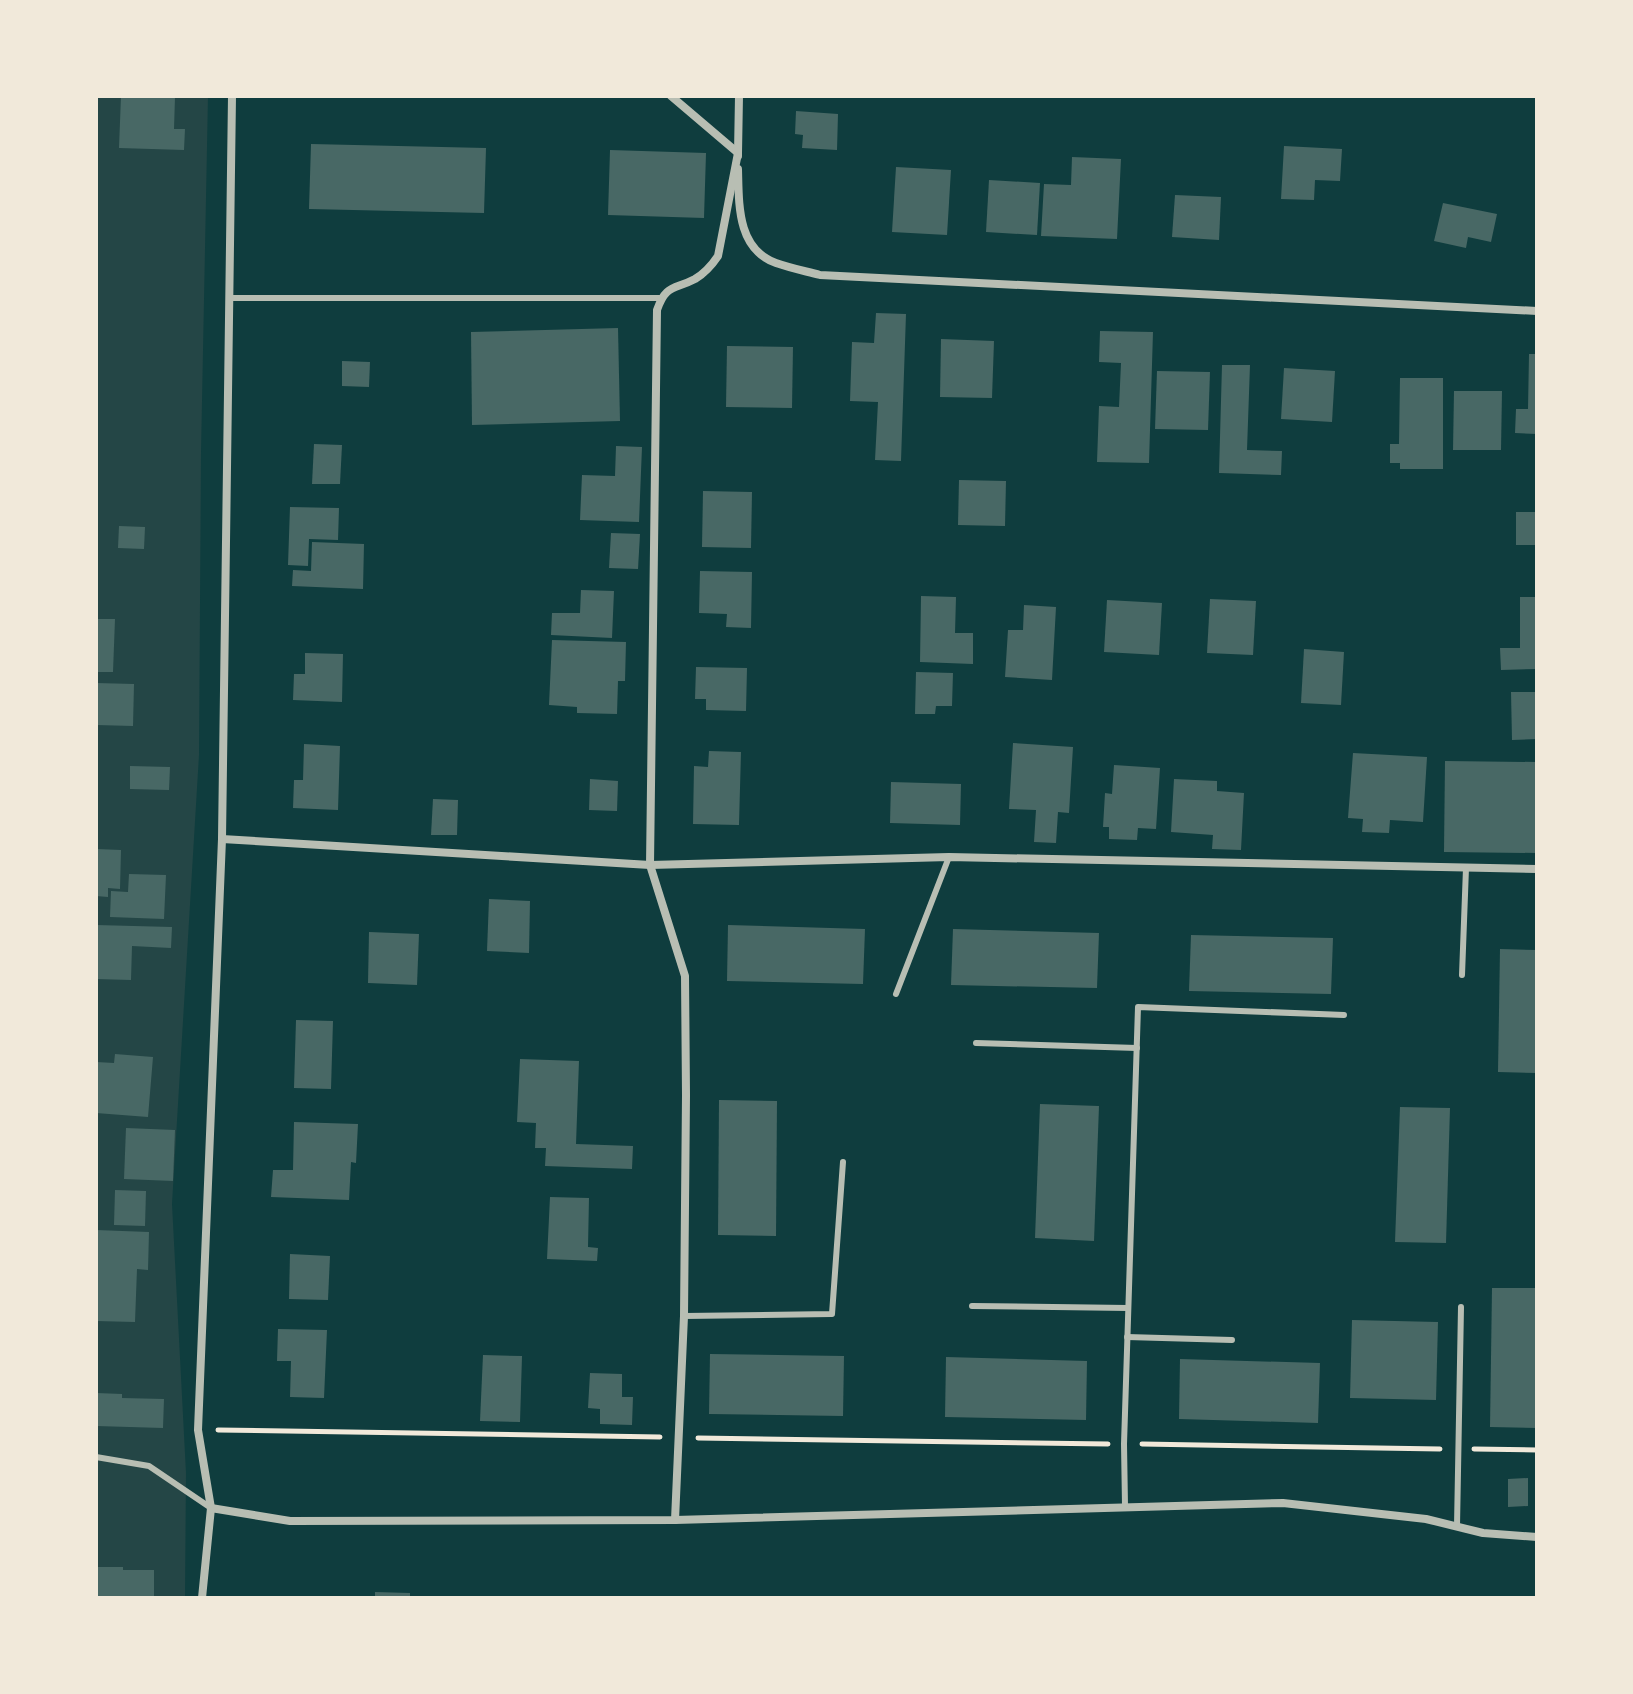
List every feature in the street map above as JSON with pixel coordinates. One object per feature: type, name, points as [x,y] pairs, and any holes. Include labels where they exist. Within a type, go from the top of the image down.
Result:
[{"type":"street","points":[[202,1598],[211,1508],[198,1430],[222,839],[232,96]]},
{"type":"street","points":[[671,96],[738,153]]},
{"type":"street","points":[[739,96],[739,214],[751,248],[773,262],[820,275],[1537,311]]},
{"type":"street","points":[[675,1520],[684,1316],[685,976],[650,865],[657,310],[661,298],[669,290],[696,279],[710,268],[718,256],[738,153]]},
{"type":"street","points":[[222,839],[650,865],[949,857],[1537,869]]},
{"type":"street","points":[[211,1508],[290,1521],[675,1520],[1283,1503],[1426,1519],[1483,1533],[1537,1537]]},
{"type":"lane","points":[[229,298],[661,298]]},
{"type":"lane","points":[[896,994],[949,857]]},
{"type":"lane","points":[[1462,975],[1466,868]]},
{"type":"lane","points":[[1125,1506],[1124,1444],[1138,1007],[1344,1015]]},
{"type":"lane","points":[[976,1043],[1137,1048]]},
{"type":"lane","points":[[684,1316],[832,1314],[843,1162]]},
{"type":"lane","points":[[972,1306],[1128,1308]]},
{"type":"lane","points":[[1457,1526],[1461,1307]]},
{"type":"lane","points":[[1127,1337],[1232,1340]]},
{"type":"lane","points":[[96,1457],[149,1466],[211,1508]]},
{"type":"path","points":[[198,1430],[1537,1450]]},
{"type":"shaded area","points":[[96,96],[208,96],[199,755],[172,1204],[186,1473],[185,1598],[96,1598]]},
{"type":"building","points":[[121,96],[175,97],[174,129],[185,129],[184,150],[119,148]]},
{"type":"building","points":[[796,111],[838,114],[837,150],[802,148],[803,135],[795,134]]},
{"type":"building","points":[[311,144],[486,148],[484,213],[309,209]]},
{"type":"building","points":[[1284,146],[1342,149],[1340,181],[1315,180],[1314,200],[1281,199]]},
{"type":"building","points":[[610,150],[706,153],[704,218],[608,215]]},
{"type":"building","points":[[1072,157],[1121,159],[1117,239],[1041,236],[1044,184],[1071,185]]},
{"type":"building","points":[[896,167],[951,170],[947,235],[892,232]]},
{"type":"building","points":[[989,180],[1040,183],[1037,235],[986,232]]},
{"type":"building","points":[[1175,195],[1221,197],[1219,240],[1172,237]]},
{"type":"building","points":[[1443,203],[1497,214],[1491,242],[1468,237],[1466,248],[1434,241]]},
{"type":"building","points":[[876,313],[906,314],[901,461],[875,460],[878,402],[850,401],[852,342],[874,343]]},
{"type":"building","points":[[618,328],[620,421],[472,425],[471,332]]},
{"type":"building","points":[[1100,331],[1153,332],[1149,463],[1097,462],[1099,406],[1119,407],[1121,363],[1099,362]]},
{"type":"building","points":[[941,339],[994,341],[992,398],[940,397]]},
{"type":"building","points":[[727,346],[793,347],[792,408],[726,407]]},
{"type":"building","points":[[1529,354],[1537,354],[1537,434],[1515,433],[1516,409],[1528,409]]},
{"type":"building","points":[[342,361],[370,362],[369,387],[342,386]]},
{"type":"building","points":[[1222,365],[1250,365],[1247,450],[1282,451],[1281,475],[1219,473]]},
{"type":"building","points":[[1284,368],[1335,371],[1332,422],[1281,419]]},
{"type":"building","points":[[1157,371],[1210,372],[1208,430],[1155,429]]},
{"type":"building","points":[[1400,378],[1443,378],[1443,469],[1400,469],[1400,463],[1390,463],[1390,444],[1399,444]]},
{"type":"building","points":[[1454,391],[1502,391],[1501,450],[1453,450]]},
{"type":"building","points":[[314,444],[342,445],[340,484],[312,484]]},
{"type":"building","points":[[616,446],[642,447],[639,522],[580,520],[582,475],[615,476]]},
{"type":"building","points":[[959,480],[1006,481],[1005,526],[958,525]]},
{"type":"building","points":[[703,491],[752,492],[751,548],[702,547]]},
{"type":"building","points":[[290,507],[339,508],[338,540],[309,539],[308,566],[288,565]]},
{"type":"building","points":[[1516,512],[1537,512],[1537,545],[1516,545]]},
{"type":"building","points":[[119,526],[145,527],[144,549],[118,548]]},
{"type":"building","points":[[611,533],[640,534],[638,569],[609,568]]},
{"type":"building","points":[[312,542],[364,544],[363,589],[292,586],[293,570],[311,571]]},
{"type":"building","points":[[700,571],[752,572],[751,628],[726,627],[727,614],[699,613]]},
{"type":"building","points":[[581,590],[614,591],[612,638],[551,635],[552,613],[580,613]]},
{"type":"building","points":[[921,596],[956,597],[955,633],[973,633],[973,664],[920,662]]},
{"type":"building","points":[[1520,597],[1537,597],[1537,669],[1501,670],[1500,648],[1520,648]]},
{"type":"building","points":[[1210,599],[1256,601],[1253,655],[1207,653]]},
{"type":"building","points":[[1107,600],[1162,603],[1159,655],[1104,652]]},
{"type":"building","points":[[1024,605],[1056,607],[1052,680],[1005,677],[1008,630],[1023,630]]},
{"type":"building","points":[[96,619],[115,619],[113,672],[96,672]]},
{"type":"building","points":[[552,640],[626,642],[625,681],[618,681],[617,714],[577,713],[577,707],[549,705]]},
{"type":"building","points":[[1304,649],[1344,652],[1341,705],[1301,703]]},
{"type":"building","points":[[305,653],[343,654],[342,702],[293,700],[294,674],[305,674]]},
{"type":"building","points":[[696,667],[747,668],[746,711],[706,710],[706,699],[695,699]]},
{"type":"building","points":[[916,672],[953,673],[952,706],[936,706],[935,714],[915,714]]},
{"type":"building","points":[[96,683],[134,684],[133,726],[96,725]]},
{"type":"building","points":[[1511,692],[1537,692],[1537,739],[1512,740]]},
{"type":"building","points":[[1013,743],[1073,747],[1069,813],[1058,812],[1056,843],[1034,842],[1036,810],[1009,809]]},
{"type":"building","points":[[304,744],[340,746],[338,810],[293,808],[294,780],[303,780]]},
{"type":"building","points":[[709,751],[741,752],[739,825],[693,824],[694,766],[708,767]]},
{"type":"building","points":[[1353,753],[1427,757],[1423,822],[1390,820],[1389,833],[1362,832],[1363,819],[1348,818]]},
{"type":"building","points":[[1445,761],[1537,762],[1537,853],[1444,852]]},
{"type":"building","points":[[1114,765],[1160,768],[1156,829],[1138,828],[1137,840],[1109,839],[1109,827],[1103,827],[1105,793],[1112,794]]},
{"type":"building","points":[[130,766],[170,767],[169,790],[130,789]]},
{"type":"building","points":[[590,779],[618,781],[617,811],[589,810]]},
{"type":"building","points":[[1174,779],[1217,781],[1217,791],[1244,793],[1241,850],[1212,849],[1213,835],[1171,832]]},
{"type":"building","points":[[891,782],[961,784],[960,825],[890,823]]},
{"type":"building","points":[[433,799],[458,800],[457,835],[431,835]]},
{"type":"building","points":[[96,849],[121,850],[120,889],[108,888],[108,897],[96,896]]},
{"type":"building","points":[[129,874],[166,875],[164,919],[110,917],[111,891],[128,892]]},
{"type":"building","points":[[489,899],[530,901],[529,953],[487,951]]},
{"type":"building","points":[[96,925],[172,927],[171,948],[132,946],[131,980],[96,979]]},
{"type":"building","points":[[728,925],[865,929],[863,984],[727,981]]},
{"type":"building","points":[[953,929],[1099,933],[1097,988],[951,985]]},
{"type":"building","points":[[369,932],[419,934],[417,985],[368,983]]},
{"type":"building","points":[[1191,935],[1333,938],[1331,994],[1189,991]]},
{"type":"building","points":[[1500,949],[1537,950],[1537,1073],[1498,1072]]},
{"type":"building","points":[[296,1020],[333,1021],[331,1089],[294,1088]]},
{"type":"building","points":[[115,1054],[153,1057],[148,1117],[96,1113],[96,1062],[114,1063]]},
{"type":"building","points":[[520,1059],[579,1061],[576,1144],[633,1146],[632,1169],[545,1166],[546,1148],[535,1148],[536,1123],[517,1122]]},
{"type":"building","points":[[719,1100],[777,1101],[776,1236],[718,1235]]},
{"type":"building","points":[[1040,1104],[1099,1106],[1094,1241],[1035,1238]]},
{"type":"building","points":[[1400,1107],[1450,1108],[1446,1243],[1395,1242]]},
{"type":"building","points":[[294,1122],[358,1124],[356,1163],[351,1162],[349,1200],[271,1197],[273,1170],[293,1170]]},
{"type":"building","points":[[126,1128],[175,1130],[173,1181],[124,1179]]},
{"type":"building","points":[[115,1190],[146,1191],[145,1226],[114,1225]]},
{"type":"building","points":[[550,1197],[589,1198],[588,1247],[598,1248],[597,1261],[547,1259]]},
{"type":"building","points":[[96,1230],[149,1232],[148,1270],[137,1269],[135,1322],[96,1321]]},
{"type":"building","points":[[290,1254],[330,1256],[328,1300],[289,1299]]},
{"type":"building","points":[[1492,1288],[1537,1288],[1537,1428],[1490,1427]]},
{"type":"building","points":[[1352,1320],[1438,1322],[1436,1400],[1350,1398]]},
{"type":"building","points":[[278,1329],[327,1330],[324,1398],[290,1397],[291,1361],[277,1361]]},
{"type":"building","points":[[710,1354],[844,1356],[843,1416],[709,1414]]},
{"type":"building","points":[[483,1355],[522,1356],[520,1422],[480,1421]]},
{"type":"building","points":[[946,1357],[1087,1361],[1086,1420],[945,1417]]},
{"type":"building","points":[[1180,1359],[1320,1363],[1318,1423],[1179,1419]]},
{"type":"building","points":[[590,1373],[622,1374],[622,1397],[633,1397],[632,1425],[600,1424],[600,1409],[588,1408]]},
{"type":"building","points":[[96,1393],[122,1394],[122,1398],[164,1399],[163,1428],[96,1426]]},
{"type":"building","points":[[1528,1478],[1528,1506],[1508,1507],[1508,1479]]},
{"type":"building","points":[[97,1567],[154,1570],[154,1598],[97,1598]]},
{"type":"building","points":[[375,1592],[410,1593],[410,1598],[375,1598]]}]
